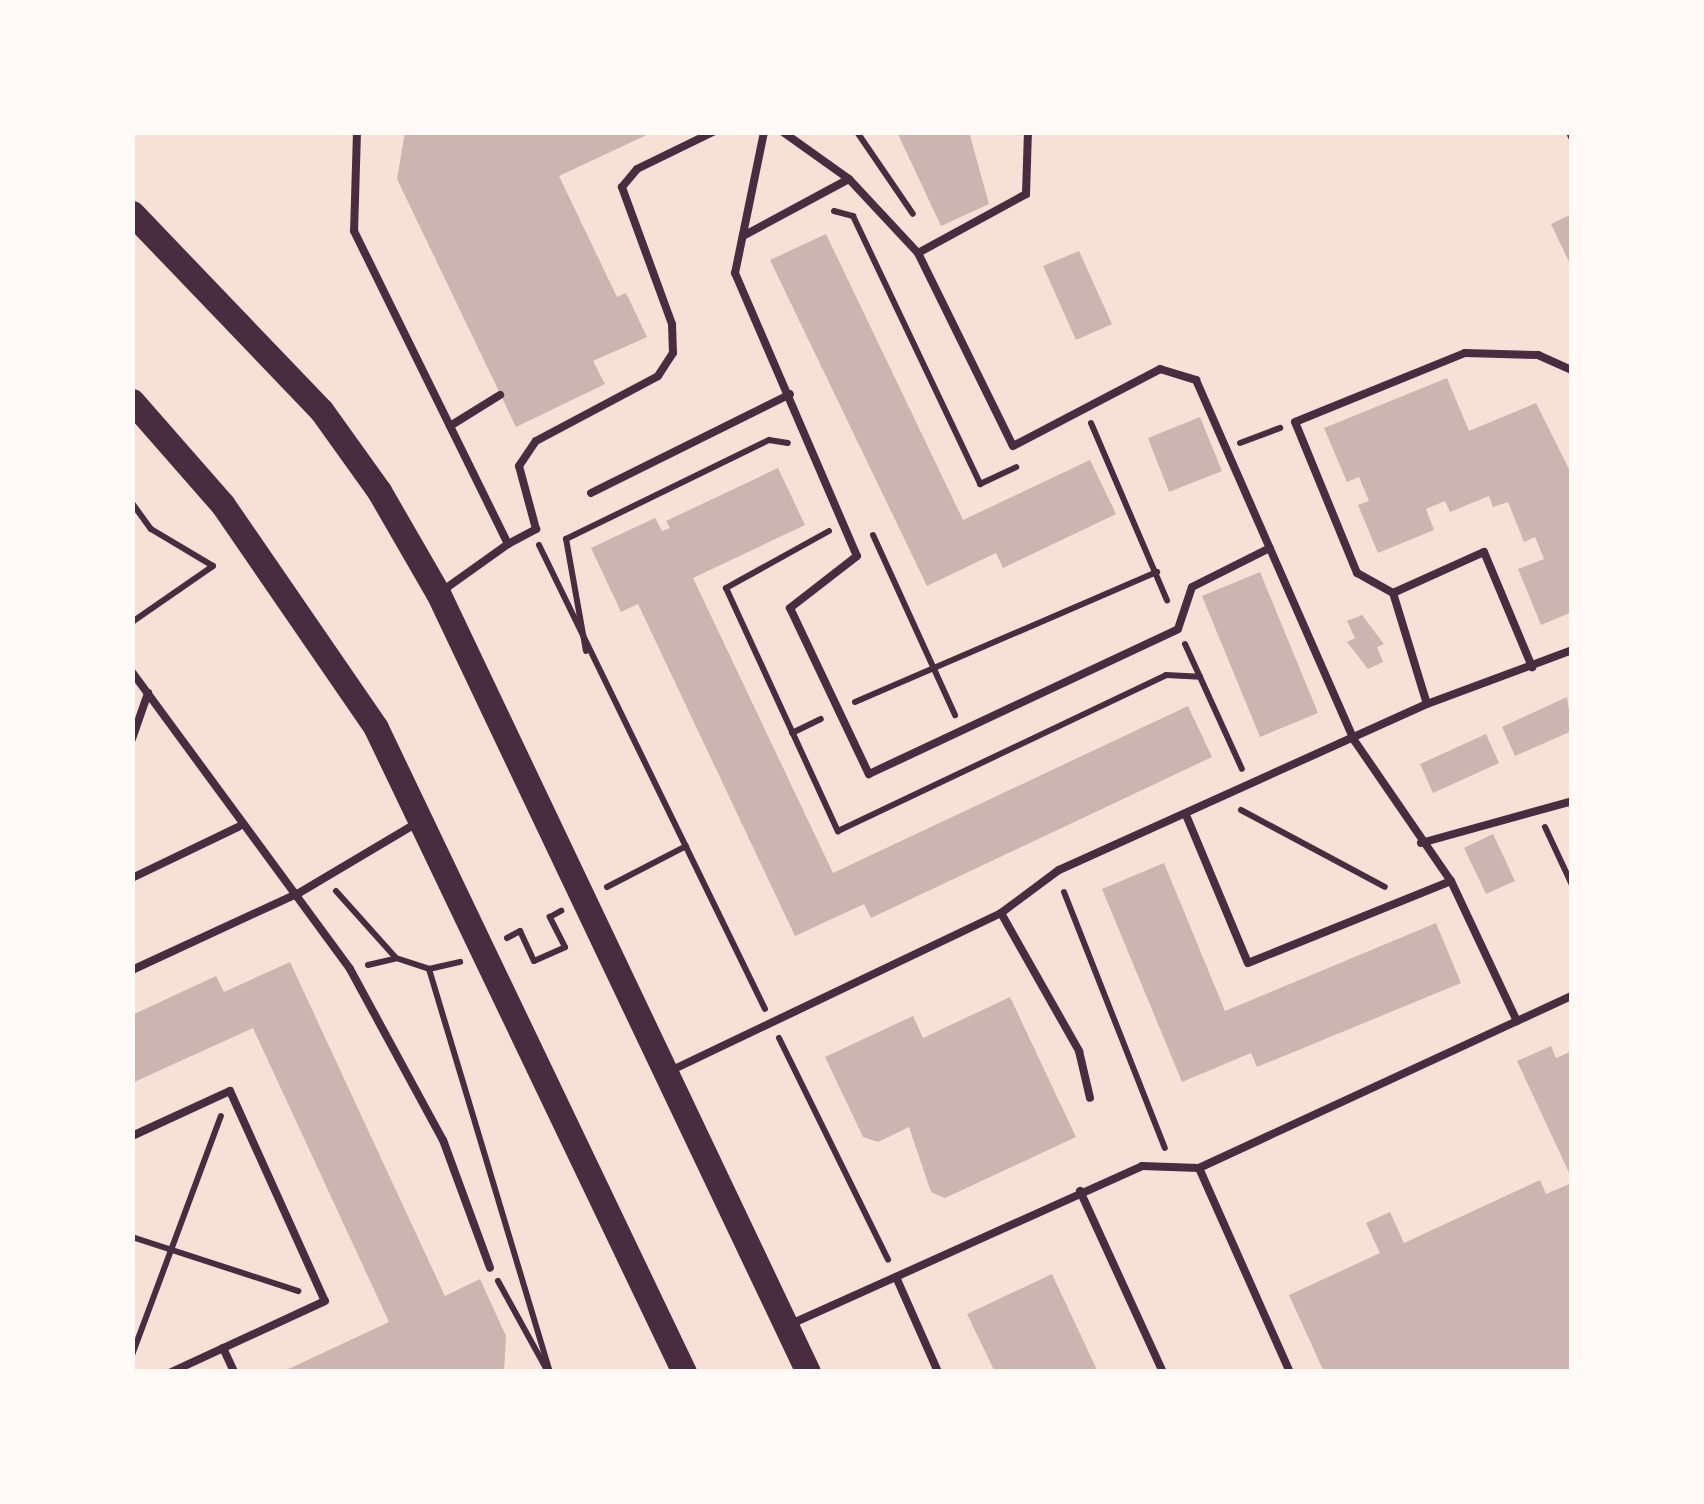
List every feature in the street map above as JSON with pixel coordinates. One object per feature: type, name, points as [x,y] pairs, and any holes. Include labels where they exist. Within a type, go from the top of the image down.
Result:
[{"type":"main road","points":[[132,213],[321,410],[438,593],[808,1372]]},
{"type":"main road","points":[[132,401],[223,505],[323,644],[422,820],[681,1370]]},
{"type":"lane","points":[[356,132],[354,232],[508,544]]},
{"type":"lane","points":[[438,593],[536,528],[519,466],[536,441],[658,376],[673,352],[672,324],[622,187],[637,170],[713,132]]},
{"type":"lane","points":[[764,132],[735,273],[857,556],[790,608],[869,774],[1178,629],[1192,586],[1270,548]]},
{"type":"lane","points":[[784,132],[849,179],[918,253],[1014,446],[1160,368],[1196,380],[1232,448],[1270,548],[1354,740],[1451,881],[1516,1021]]},
{"type":"lane","points":[[918,253],[1026,194],[1028,132]]},
{"type":"lane","points":[[743,236],[849,179]]},
{"type":"lane","points":[[1427,704],[1393,593],[1357,574],[1295,422],[1465,353],[1538,355],[1572,370]]},
{"type":"lane","points":[[592,494],[790,394]]},
{"type":"lane","points":[[450,426],[500,395]]},
{"type":"lane","points":[[1393,593],[1484,552],[1532,667]]},
{"type":"lane","points":[[666,1074],[1001,913],[1060,870],[1427,704],[1572,650]]},
{"type":"lane","points":[[132,672],[238,827],[299,893],[443,1140],[490,1268]]},
{"type":"lane","points":[[132,739],[148,693]]},
{"type":"lane","points":[[1421,842],[1482,819],[1540,816],[1572,802]]},
{"type":"lane","points":[[1186,814],[1248,964],[1451,881]]},
{"type":"lane","points":[[132,970],[299,893],[422,820]]},
{"type":"lane","points":[[132,878],[238,827]]},
{"type":"lane","points":[[1001,913],[1079,1050],[1090,1098]]},
{"type":"lane","points":[[787,1326],[1142,1166],[1199,1168],[1572,996]]},
{"type":"lane","points":[[132,1136],[230,1091],[325,1300],[172,1372]]},
{"type":"lane","points":[[1199,1168],[1290,1372]]},
{"type":"lane","points":[[1080,1191],[1163,1372]]},
{"type":"lane","points":[[896,1276],[938,1372]]},
{"type":"lane","points":[[223,1348],[234,1372]]},
{"type":"path","points":[[857,132],[934,245]]},
{"type":"path","points":[[826,215],[853,216],[980,484],[1028,461]]},
{"type":"path","points":[[1232,448],[1295,422]]},
{"type":"path","points":[[1078,438],[1094,430]]},
{"type":"path","points":[[132,503],[151,528],[213,566],[132,622]]},
{"type":"path","points":[[868,523],[977,766]]},
{"type":"path","points":[[536,528],[542,567],[686,846],[896,1276]]},
{"type":"path","points":[[792,733],[933,664],[1157,572]]},
{"type":"path","points":[[1241,810],[1407,899]]},
{"type":"path","points":[[1540,816],[1572,885]]},
{"type":"path","points":[[1549,834],[1560,829]]},
{"type":"path","points":[[520,932],[534,961],[565,947],[550,917],[686,846]]},
{"type":"path","points":[[396,958],[428,968],[549,1372]]},
{"type":"path","points":[[132,1354],[230,1091]]},
{"type":"path","points":[[132,1237],[325,1300]]},
{"type":"path","points":[[490,1268],[549,1372]]},
{"type":"building","points":[[405,132],[653,132],[559,176],[617,297],[626,293],[647,337],[593,361],[605,384],[516,427],[397,179]]},
{"type":"building","points":[[897,132],[969,132],[989,204],[941,226]]},
{"type":"building","points":[[1572,214],[1572,268],[1551,224]]},
{"type":"building","points":[[826,234],[963,520],[1090,460],[1116,514],[1003,568],[996,553],[927,586],[770,260]]},
{"type":"building","points":[[1079,251],[1112,324],[1076,340],[1043,266]]},
{"type":"building","points":[[1447,378],[1469,431],[1536,403],[1572,475],[1572,612],[1541,625],[1518,569],[1544,559],[1535,537],[1524,542],[1508,502],[1493,507],[1489,496],[1450,512],[1445,501],[1426,509],[1434,530],[1378,553],[1358,505],[1369,501],[1359,477],[1347,482],[1324,428]]},
{"type":"building","points":[[1200,417],[1222,471],[1169,492],[1148,438]]},
{"type":"building","points":[[778,468],[805,525],[693,578],[833,873],[1188,706],[1212,757],[871,918],[864,904],[795,936],[638,604],[621,612],[591,548],[655,518],[662,531],[670,528],[666,521]]},
{"type":"building","points":[[1260,572],[1318,713],[1260,737],[1202,596]]},
{"type":"building","points":[[1362,615],[1384,644],[1377,647],[1383,662],[1368,669],[1347,642],[1355,638],[1347,621]]},
{"type":"building","points":[[1567,697],[1572,731],[1515,756],[1502,727]]},
{"type":"building","points":[[1486,734],[1499,763],[1433,793],[1420,764]]},
{"type":"building","points":[[1493,834],[1515,881],[1486,894],[1464,848]]},
{"type":"building","points":[[1164,863],[1225,1011],[1436,923],[1461,983],[1257,1067],[1251,1053],[1182,1082],[1102,889]]},
{"type":"building","points":[[290,962],[445,1296],[480,1279],[506,1336],[504,1372],[282,1372],[389,1322],[253,1028],[132,1083],[132,1015],[216,976],[224,992]]},
{"type":"building","points":[[1010,997],[1076,1137],[945,1198],[931,1192],[909,1127],[878,1142],[863,1137],[825,1057],[913,1016],[923,1038]]},
{"type":"building","points":[[1551,1046],[1556,1058],[1572,1051],[1572,1179],[1517,1061]]},
{"type":"building","points":[[1540,1180],[1546,1194],[1572,1183],[1572,1372],[1324,1372],[1289,1295],[1380,1253],[1366,1223],[1390,1212],[1404,1243]]},
{"type":"building","points":[[1052,1274],[1098,1372],[995,1372],[967,1314]]}]
